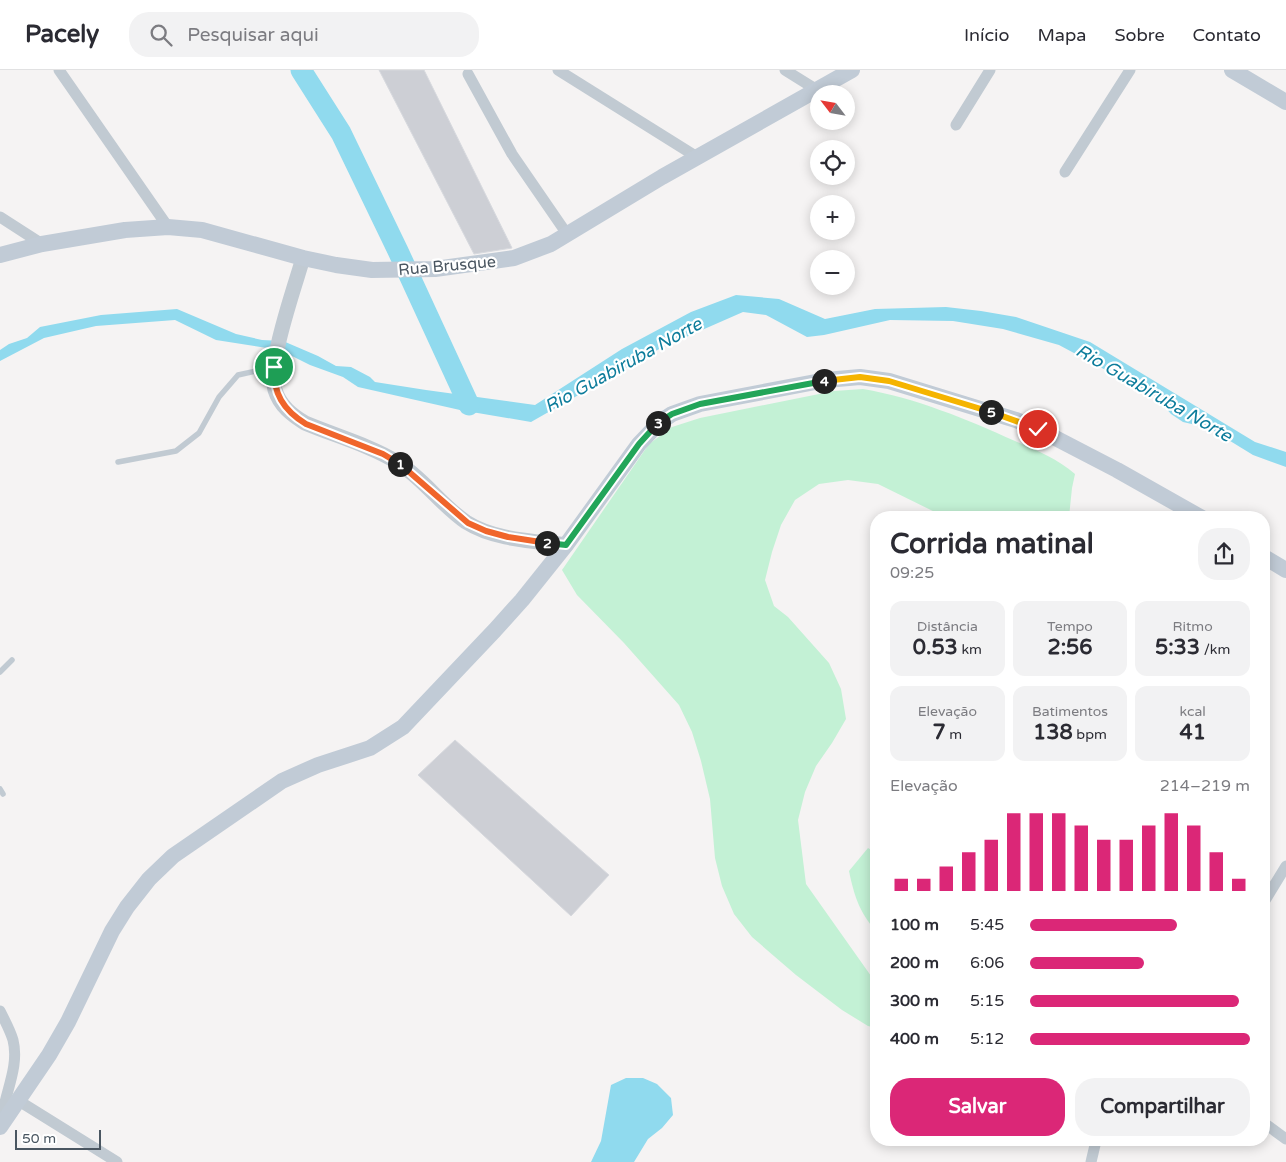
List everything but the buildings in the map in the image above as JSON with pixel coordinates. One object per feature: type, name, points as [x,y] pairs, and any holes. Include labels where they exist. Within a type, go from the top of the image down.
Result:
[{"type":"main road","name":"Rua Brusque","points":[[826,85],[852,70]]},
{"type":"main road","points":[[1232,70],[1286,102]]},
{"type":"main road","name":"Rua Brusque","points":[[0,255],[42,244],[125,230],[168,226],[202,230],[302,258],[354,268],[391,270],[435,269],[514,258],[539,249],[568,234],[810,94]]},
{"type":"main road","points":[[1,1126],[49,1055],[68,1022],[112,931],[141,888],[157,870],[179,852],[282,781],[309,769],[370,748],[403,727],[496,630],[566,545],[644,438],[660,422],[672,414],[700,404],[826,380],[860,377],[874,378],[909,386],[1016,420],[1038,429],[1117,470],[1190,511]]},
{"type":"main road","points":[[1270,561],[1286,570]]},
{"type":"street","points":[[59,70],[168,226]]},
{"type":"street","points":[[558,70],[697,158]]},
{"type":"street","points":[[785,70],[810,86]]},
{"type":"street","points":[[956,124],[990,70]]},
{"type":"street","points":[[1065,172],[1130,70]]},
{"type":"street","points":[[468,74],[512,154],[568,234]]},
{"type":"street","points":[[0,217],[42,244]]},
{"type":"street","points":[[302,258],[275,361],[275,390],[285,408],[294,417],[306,424],[383,454],[398,463],[468,523],[486,531],[508,537],[566,545]]},
{"type":"street","points":[[1270,892],[1286,866]]},
{"type":"street","points":[[0,1012],[9,1029],[14,1052],[10,1085],[2,1108],[1,1126]]},
{"type":"street","points":[[19,1101],[116,1162]]},
{"type":"street","points":[[1270,1127],[1286,1139]]},
{"type":"street","points":[[1091,1162],[1095,1146]]},
{"type":"lane","points":[[118,462],[176,451],[199,433],[219,397],[238,375],[275,361]]},
{"type":"lane","points":[[0,672],[12,660]]},
{"type":"green space","points":[[863,389],[883,393],[959,417],[1046,455],[1075,474],[1070,511],[933,511],[878,484],[848,480],[819,484],[795,500],[781,525],[765,580],[774,606],[788,617],[829,663],[841,689],[846,719],[816,766],[805,792],[798,820],[806,884],[870,975],[870,1026],[842,1010],[796,975],[752,937],[734,914],[722,886],[715,858],[710,799],[701,761],[692,732],[679,705],[624,643],[577,595],[562,570],[649,444],[672,427],[700,418],[834,391]]},
{"type":"green space","points":[[868,848],[870,849],[870,923],[858,903],[849,871]]},
{"type":"water","name":"Rio Guabiruba Norte","points":[[736,295],[779,299],[825,319],[875,309],[946,307],[1016,317],[1090,342],[1255,442],[1286,452],[1286,467],[1253,455],[1209,428],[1183,422],[1171,414],[1156,397],[1059,345],[1003,329],[953,321],[890,320],[807,337],[766,315],[743,312],[661,348],[531,422],[460,410],[358,387],[343,377],[310,365],[280,350],[216,340],[175,320],[96,326],[44,338],[0,361],[0,350],[9,344],[27,338],[40,327],[101,315],[177,309],[236,334],[262,340],[283,341],[336,366],[351,367],[370,377],[375,382],[535,405],[622,349],[691,312]]},
{"type":"water","points":[[626,1078],[643,1078],[657,1084],[671,1098],[673,1115],[662,1128],[648,1139],[634,1162],[591,1162],[601,1141],[611,1085]]},
{"type":"waterway","points":[[301,70],[341,133],[469,405]]},
{"type":"route","points":[[274,367],[273,379],[275,390],[285,408],[294,417],[306,424],[383,454],[398,463],[468,523],[486,531],[508,537],[566,545],[649,432],[672,414],[700,404],[826,380],[860,377],[874,378],[909,386],[1016,420],[1038,429]]}]
